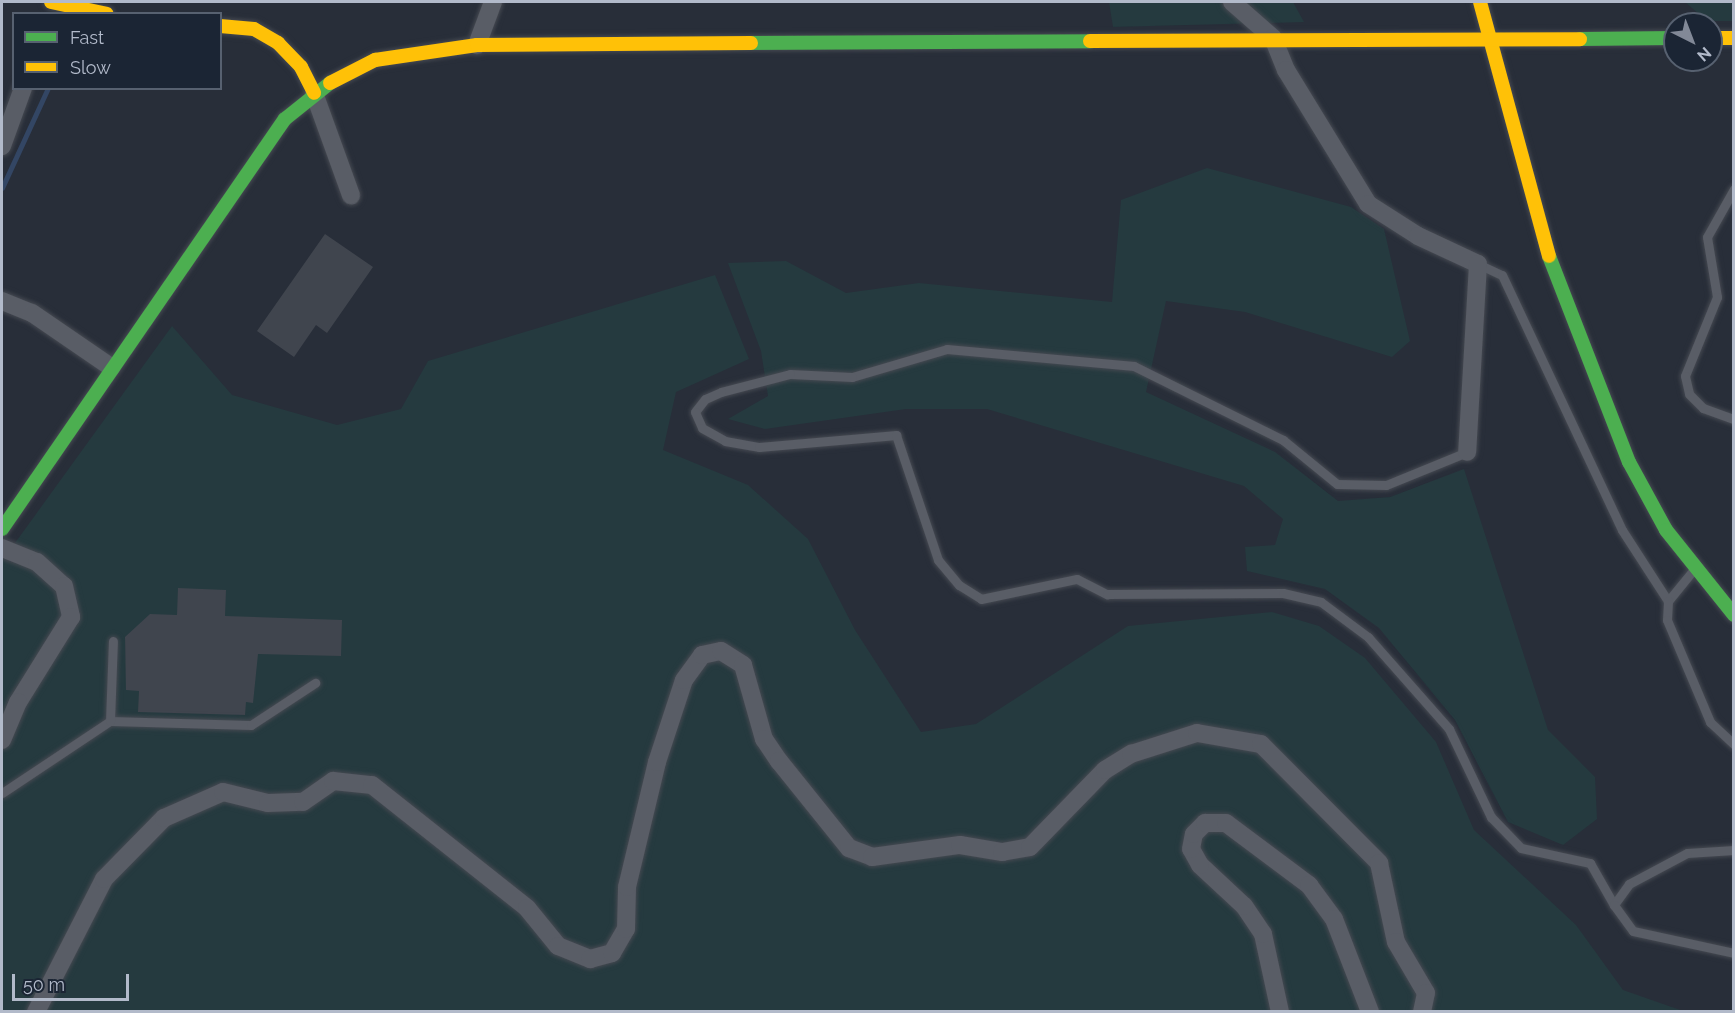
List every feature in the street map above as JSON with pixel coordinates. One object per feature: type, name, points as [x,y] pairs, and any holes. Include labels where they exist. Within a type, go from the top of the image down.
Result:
[{"type":"street","points":[[477,45],[493,2]]},
{"type":"street","points":[[1232,2],[1273,38],[1286,70],[1368,204],[1418,236],[1478,264],[1467,452]]},
{"type":"street","points":[[1480,2],[1557,283],[1587,361],[1629,462],[1695,568],[1734,615]]},
{"type":"street","points":[[53,5],[95,12]]},
{"type":"street","points":[[222,26],[254,29],[278,43],[301,67],[314,93],[351,195]]},
{"type":"street","points":[[2,529],[111,367],[285,119],[314,93],[375,60],[477,45],[1273,38],[1663,38]]},
{"type":"street","points":[[2,146],[22,90]]},
{"type":"street","points":[[2,302],[32,313],[111,367]]},
{"type":"street","points":[[2,548],[37,562],[64,586],[71,617],[18,702],[2,740]]},
{"type":"street","points":[[36,1011],[104,879],[164,818],[222,792],[268,803],[303,802],[333,781],[372,785],[526,908],[558,946],[590,959],[612,953],[626,929],[627,887],[657,762],[684,680],[702,656],[721,651],[743,665],[765,739],[779,761],[849,848],[872,858],[960,845],[1002,852],[1030,847],[1105,770],[1131,754],[1197,733],[1261,744],[1379,862],[1396,942],[1426,993],[1422,1011]]},
{"type":"street","points":[[1280,1011],[1263,934],[1244,906],[1200,866],[1191,849],[1194,834],[1205,823],[1227,823],[1309,885],[1334,919],[1370,1011]]},
{"type":"lane","points":[[1734,189],[1707,237],[1717,297],[1685,376],[1689,394],[1704,408],[1734,419]]},
{"type":"lane","points":[[1478,264],[1502,275],[1622,530],[1668,601],[1667,620],[1710,722],[1734,744]]},
{"type":"lane","points":[[1467,452],[1386,484],[1337,484],[1283,440],[1134,366],[947,349],[852,377],[790,374],[721,392],[705,399],[695,412],[702,429],[725,441],[759,447],[896,435],[938,560],[958,585],[981,599],[1077,579],[1107,594],[1283,593],[1321,602],[1368,638],[1449,729],[1491,817],[1521,848],[1590,863],[1614,905],[1633,931],[1734,954]]},
{"type":"lane","points":[[1668,601],[1695,568]]},
{"type":"lane","points":[[110,722],[113,641]]},
{"type":"lane","points":[[2,794],[110,722],[251,725],[315,683]]},
{"type":"lane","points":[[1614,905],[1629,884],[1686,853],[1734,850]]},
{"type":"green space","points":[[1109,2],[1293,2],[1304,22],[1113,27]]},
{"type":"green space","points":[[1685,2],[1733,2],[1733,21],[1723,21],[1723,12],[1697,12]]},
{"type":"green space","points":[[1207,168],[1351,207],[1384,229],[1410,341],[1392,357],[1245,312],[1166,301],[1146,392],[1275,452],[1338,501],[1390,497],[1464,469],[1548,730],[1595,777],[1597,819],[1563,845],[1508,822],[1455,720],[1379,628],[1325,589],[1247,571],[1245,547],[1275,545],[1283,519],[1244,486],[987,409],[906,409],[765,429],[728,419],[768,396],[761,351],[728,263],[786,261],[846,293],[919,283],[1112,302],[1121,200]]},
{"type":"green space","points":[[715,275],[749,359],[676,392],[663,450],[748,485],[808,539],[855,630],[921,732],[976,724],[1128,626],[1272,612],[1319,626],[1365,658],[1436,742],[1474,830],[1576,925],[1623,990],[1683,1011],[2,1012],[2,561],[172,326],[232,395],[337,425],[401,409],[428,361]]},
{"type":"building","points":[[325,234],[373,267],[327,333],[316,325],[294,357],[257,331]]},
{"type":"building","points":[[178,588],[226,590],[225,616],[342,620],[341,656],[258,654],[253,703],[246,702],[245,715],[138,712],[139,691],[126,690],[125,637],[150,614],[177,615]]},
{"type":"waterway","points":[[2,188],[47,90]]},
{"type":"traffic: fast","points":[[1580,39],[1663,38]]},
{"type":"traffic: fast","points":[[751,43],[1090,41]]},
{"type":"traffic: fast","points":[[2,529],[285,119],[330,83]]},
{"type":"traffic: fast","points":[[1549,256],[1629,462],[1666,530],[1734,615]]},
{"type":"traffic: slow","points":[[51,2],[98,12]]},
{"type":"traffic: slow","points":[[1480,2],[1549,256]]},
{"type":"traffic: slow","points":[[222,26],[254,29],[278,43],[301,67],[314,93]]},
{"type":"traffic: slow","points":[[1723,38],[1734,38]]},
{"type":"traffic: slow","points":[[1090,41],[1580,39]]},
{"type":"traffic: slow","points":[[330,83],[375,60],[477,45],[751,43]]}]
